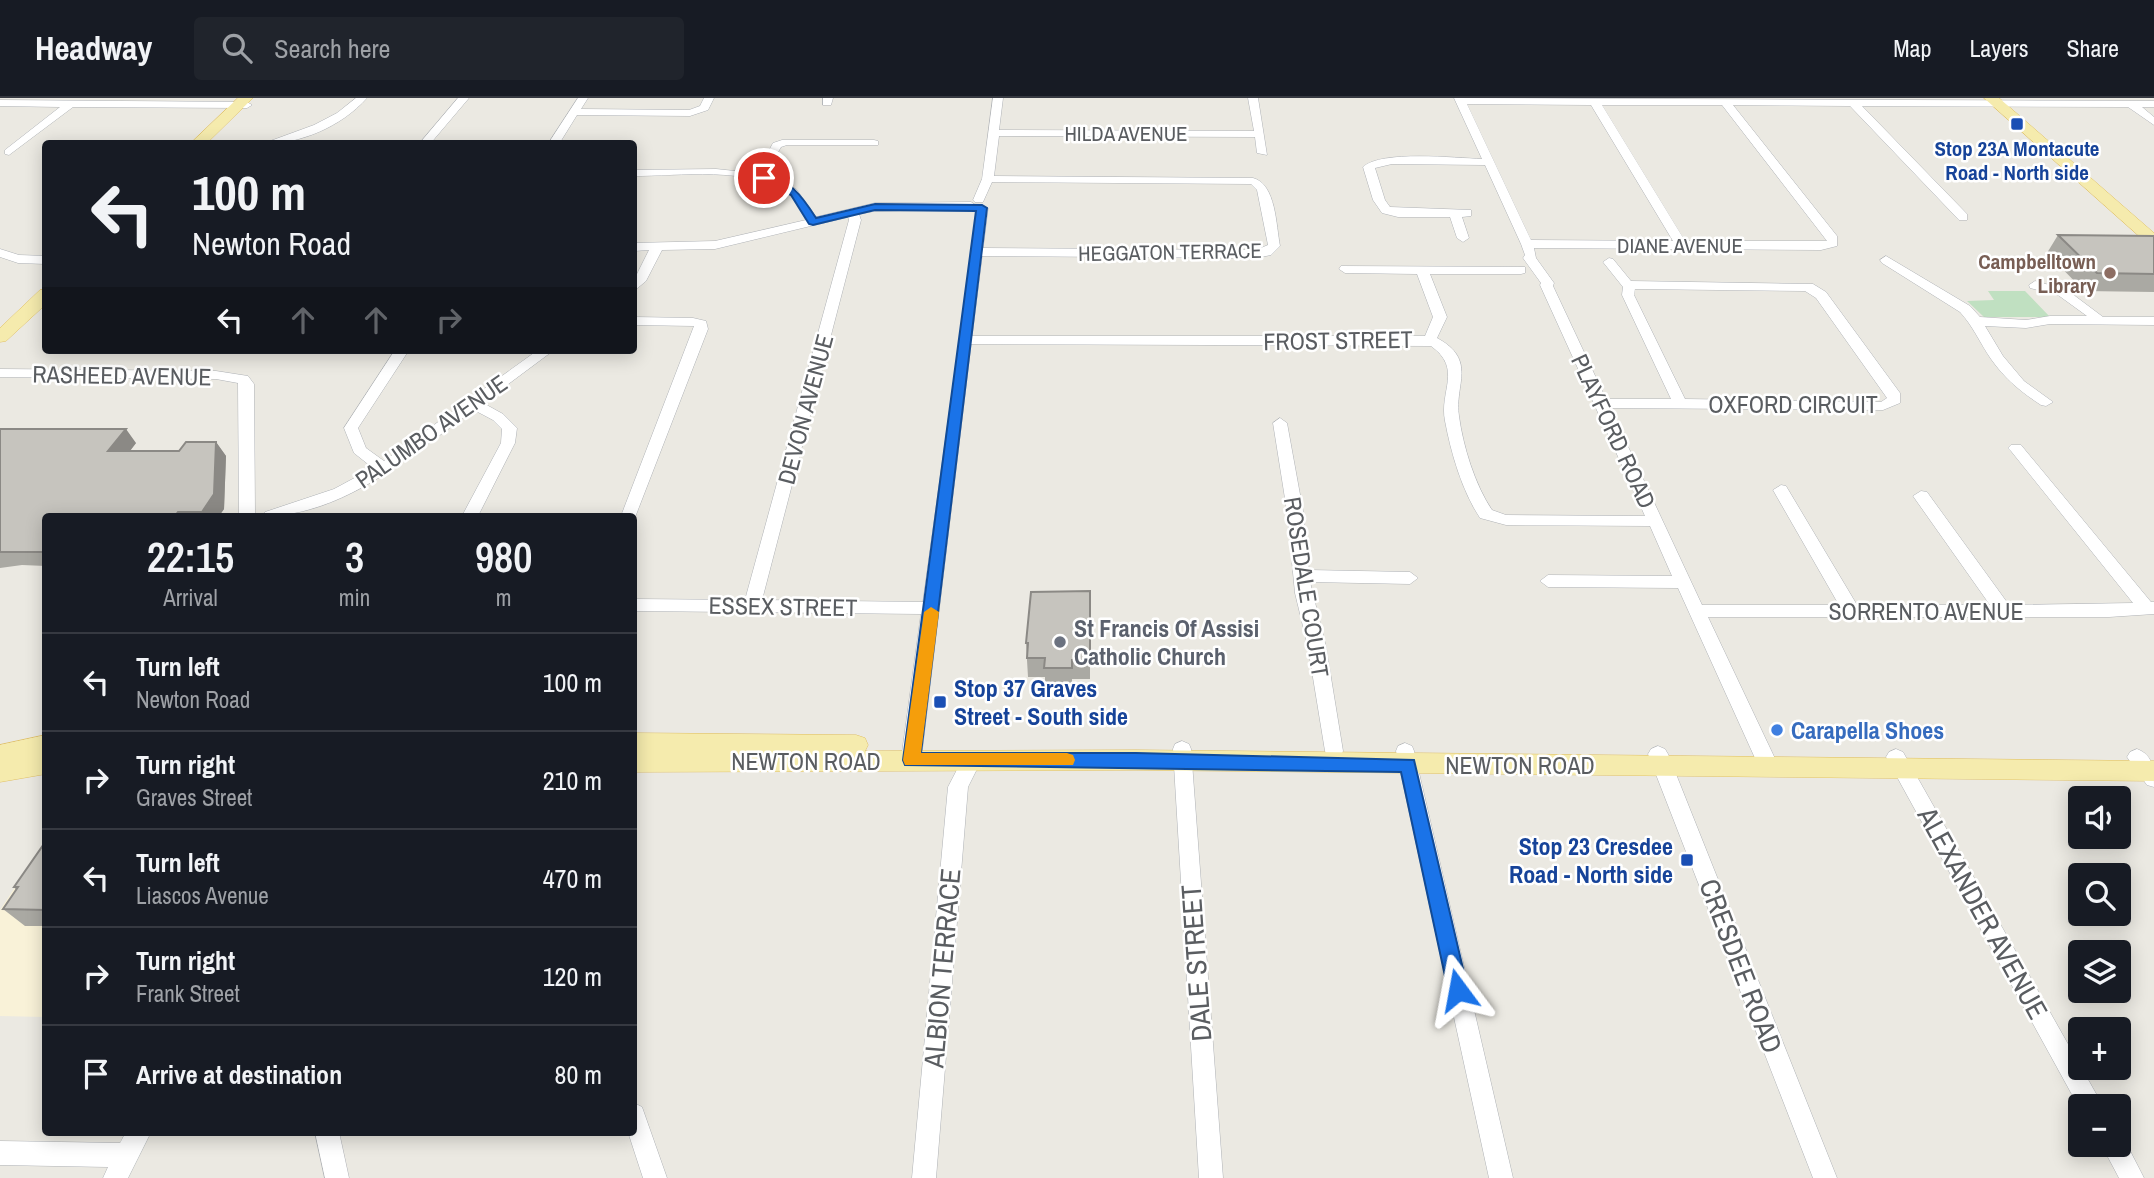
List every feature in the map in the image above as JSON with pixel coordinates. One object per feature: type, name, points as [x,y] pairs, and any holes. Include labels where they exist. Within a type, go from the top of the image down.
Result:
[{"type":"main road","points":[[2000,101],[2154,228]]},
{"type":"main road","points":[[2000,101],[2154,241]]},
{"type":"main road","points":[[202,140],[246,102]]},
{"type":"main road","points":[[210,140],[246,102]]},
{"type":"main road","points":[[0,326],[42,288]]},
{"type":"main road","points":[[0,337],[42,298]]},
{"type":"main road","name":"NEWTON ROAD","points":[[637,743],[913,753],[2149,767]]},
{"type":"main road","points":[[0,755],[42,746]]},
{"type":"main road","name":"NEWTON ROAD","points":[[637,762],[913,753],[971,761],[1334,751],[1406,758]]},
{"type":"main road","points":[[0,772],[42,765]]},
{"type":"street","points":[[282,140],[325,125],[362,98]]},
{"type":"street","points":[[427,140],[464,98]]},
{"type":"street","points":[[556,140],[583,98]]},
{"type":"street","points":[[574,112],[701,111],[709,98]]},
{"type":"street","points":[[913,753],[978,252],[977,205],[988,179],[998,98]]},
{"type":"street","points":[[1253,98],[1263,153]]},
{"type":"street","points":[[1460,99],[1725,102],[2109,101],[2154,104]]},
{"type":"street","name":"PLAYFORD ROAD","points":[[1460,99],[1527,244],[1531,256],[1529,258],[1548,283],[1546,285],[1766,761]]},
{"type":"street","points":[[1594,101],[1681,245]]},
{"type":"street","points":[[0,103],[246,102]]},
{"type":"street","name":"DIANE AVENUE","points":[[1527,244],[1821,246],[1833,243],[1833,239],[1725,102]]},
{"type":"street","points":[[1852,102],[1963,217]]},
{"type":"street","points":[[9,152],[70,104]]},
{"type":"street","points":[[2131,104],[2154,122]]},
{"type":"street","name":"HILDA AVENUE","points":[[993,133],[1259,134]]},
{"type":"street","points":[[757,176],[765,169],[777,145],[786,142],[874,143]]},
{"type":"street","points":[[1463,238],[1461,213],[1385,210],[1379,200],[1369,167],[1377,162],[1392,161],[1489,162]]},
{"type":"street","points":[[637,173],[757,176],[794,192],[813,222]]},
{"type":"street","name":"HEGGATON TERRACE","points":[[978,252],[1256,254],[1267,253],[1274,246],[1263,190],[1253,181],[988,179]]},
{"type":"street","points":[[637,247],[715,245],[884,206],[977,205]]},
{"type":"street","name":"DEVON AVENUE","points":[[752,606],[855,220],[852,213]]},
{"type":"street","points":[[637,284],[657,247]]},
{"type":"street","points":[[0,253],[18,259],[42,260]]},
{"type":"street","points":[[1886,260],[1965,309],[1976,321],[1997,358],[2019,384],[2046,402]]},
{"type":"street","name":"OXFORD CIRCUIT","points":[[1609,261],[1629,287],[1628,295],[1679,403]]},
{"type":"street","points":[[1346,269],[1521,271]]},
{"type":"street","points":[[1422,270],[1440,317],[1429,340]]},
{"type":"street","name":"OXFORD CIRCUIT","points":[[1601,403],[1883,407],[1891,404],[1895,400],[1893,393],[1815,290],[1818,284],[1809,270]]},
{"type":"street","points":[[1629,287],[1637,284],[1791,285],[1815,290]]},
{"type":"street","points":[[2035,285],[2051,286],[2065,292],[2100,321]]},
{"type":"street","points":[[1976,321],[2026,324],[2050,320],[2154,321]]},
{"type":"street","points":[[630,513],[701,329],[701,324],[693,322],[637,321]]},
{"type":"street","name":"FROST STREET","points":[[967,340],[1429,340],[1446,351],[1455,372],[1457,380],[1450,413],[1478,503],[1489,516],[1506,520],[1656,521]]},
{"type":"street","points":[[384,468],[359,450],[351,428],[399,354]]},
{"type":"street","name":"PALUMBO AVENUE","points":[[280,513],[340,493],[384,468],[542,354]]},
{"type":"street","name":"RASHEED AVENUE","points":[[0,373],[216,376],[243,379],[247,384],[245,513]]},
{"type":"street","points":[[472,513],[508,443],[510,428],[498,417],[473,404]]},
{"type":"street","name":"ROSEDALE COURT","points":[[1280,423],[1303,593],[1317,647],[1334,751]]},
{"type":"street","points":[[2016,447],[2150,608]]},
{"type":"street","points":[[1781,490],[1851,610]]},
{"type":"street","points":[[1921,496],[2004,611]]},
{"type":"street","points":[[1302,576],[1410,578]]},
{"type":"street","points":[[1548,581],[1684,582]]},
{"type":"street","name":"ESSEX STREET","points":[[637,605],[932,608]]},
{"type":"street","name":"SORRENTO AVENUE","points":[[1697,611],[2109,611],[2150,608]]},
{"type":"street","name":"DALE STREET","points":[[1182,755],[1211,1178]]},
{"type":"street","points":[[1406,758],[1501,1178]]},
{"type":"street","name":"CRESDEE ROAD","points":[[1660,760],[1825,1178]]},
{"type":"street","name":"ALBION TERRACE","points":[[924,1178],[958,787],[971,761]]},
{"type":"street","name":"ALEXANDER AVENUE","points":[[1899,763],[2084,1094]]},
{"type":"street","points":[[637,1124],[655,1178]]},
{"type":"street","points":[[115,1178],[137,1136]]},
{"type":"street","points":[[328,1136],[337,1178]]},
{"type":"street","points":[[0,1153],[127,1155]]},
{"type":"street","points":[[2120,1157],[2132,1178]]},
{"type":"shaded area","points":[[42,847],[42,1017],[0,1016],[0,910]]},
{"type":"green space","points":[[1988,291],[2025,291],[2050,317],[1984,317],[1967,301],[1994,300]]},
{"type":"building","points":[[2058,235],[2154,236],[2154,274],[2097,273]]},
{"type":"building","points":[[0,429],[126,429],[108,451],[179,451],[186,442],[216,442],[214,494],[202,512],[42,513],[42,552],[0,552]]},
{"type":"building","name":"St Francis Of Assisi Catholic Church","points":[[1090,591],[1090,661],[1072,660],[1072,668],[1044,668],[1045,658],[1027,658],[1031,592]]},
{"type":"building","points":[[42,847],[42,910],[3,909],[18,887],[14,887]]},
{"type":"slow traffic","points":[[931,612],[911,760],[1067,760]]},
{"type":"place","name":"Stop 23A Montacute Road - North side","points":[[2017,124]]},
{"type":"place","name":"Campbelltown Library","points":[[2110,273]]},
{"type":"place","name":"St Francis Of Assisi Catholic Church","points":[[1060,642]]},
{"type":"place","name":"Stop 37 Graves Street - South side","points":[[940,702]]},
{"type":"place","name":"Carapella Shoes","points":[[1777,730]]},
{"type":"place","name":"Stop 23 Cresdee Road - North side","points":[[1687,860]]},
{"type":"route","points":[[764,178],[794,192],[813,222],[875,207],[982,208],[911,760],[1136,760],[1408,765],[1458,990]]}]
